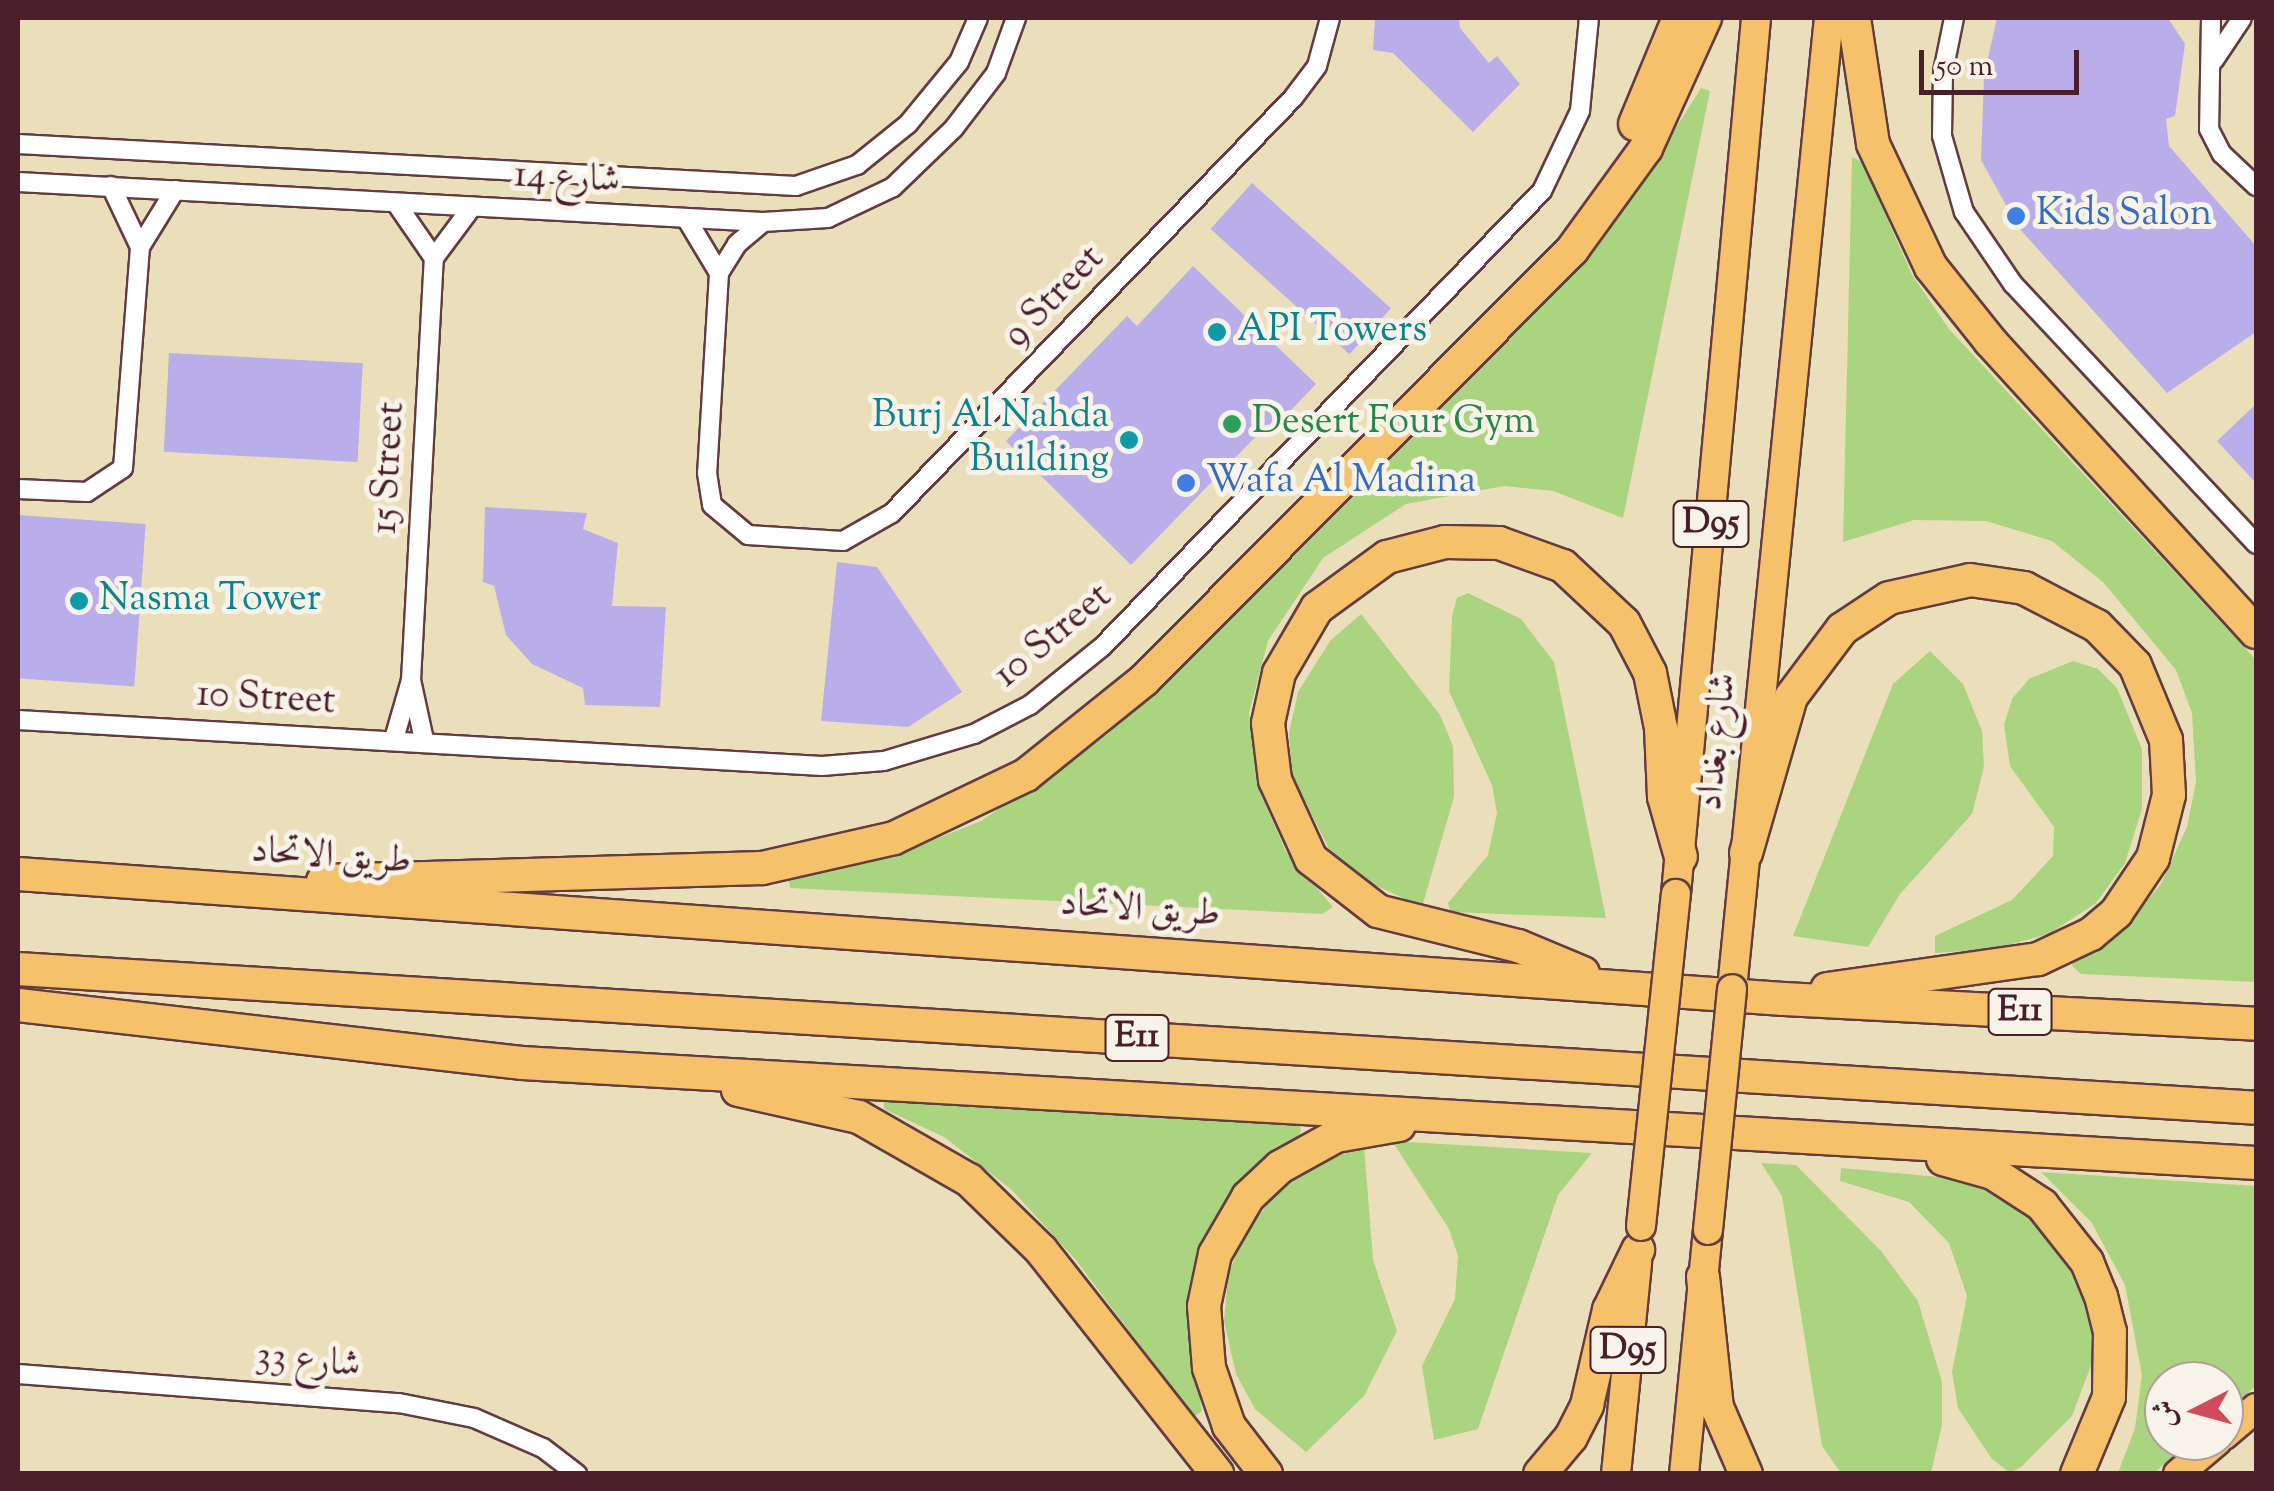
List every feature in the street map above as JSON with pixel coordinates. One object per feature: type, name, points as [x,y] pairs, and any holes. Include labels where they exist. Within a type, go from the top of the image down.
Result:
[{"type":"highway","points":[[1512,309],[1606,174],[1649,97],[1679,18]]},
{"type":"highway","points":[[260,893],[402,875],[762,868],[851,851],[937,822],[1026,775],[1107,715],[1572,250],[1624,184],[1666,112],[1705,18]]},
{"type":"highway","points":[[1854,18],[1873,144],[1888,188],[1931,267],[1990,342],[2256,632]]},
{"type":"highway","points":[[1601,982],[1518,946],[1378,910],[1311,859],[1275,780],[1268,722],[1279,673],[1302,628],[1360,572],[1416,548],[1499,543],[1563,566],[1624,623],[1650,672],[1661,728],[1664,797],[1681,857]]},
{"type":"highway","points":[[1746,853],[1780,723],[1805,672],[1842,628],[1915,588],[1970,580],[2050,597],[2117,644],[2159,714],[2170,768],[2164,827],[2136,887],[2091,934],[2016,964],[1899,976],[1784,999]]},
{"type":"highway","name":"طريق الاتحاد","points":[[18,874],[1601,982],[1784,999],[2256,1024]]},
{"type":"highway","name":"E11","points":[[18,969],[2256,1108]]},
{"type":"highway","points":[[18,1005],[351,1046],[641,1071],[1325,1106],[1525,1123],[2256,1163]]},
{"type":"highway","points":[[641,1071],[829,1107],[942,1160],[1030,1237],[1217,1474]]},
{"type":"highway","points":[[1266,1474],[1229,1426],[1204,1337],[1209,1275],[1235,1214],[1280,1167],[1336,1136],[1398,1125],[1525,1123]]},
{"type":"highway","points":[[1841,1138],[1993,1173],[2042,1205],[2067,1232],[2101,1296],[2112,1368],[2101,1426],[2077,1474]]},
{"type":"highway","points":[[1540,1474],[1580,1422],[1609,1310],[1640,1238]]},
{"type":"highway","points":[[1703,1277],[1716,1407],[1746,1474]]},
{"type":"main road","name":"شارع بغداد","points":[[1616,1474],[1681,857],[1756,18]]},
{"type":"main road","name":"شارع بغداد","points":[[1684,1474],[1829,18]]},
{"type":"street","name":"شارع 14","points":[[18,144],[796,186],[856,165],[908,124],[959,62],[978,18]]},
{"type":"street","name":"شارع 14","points":[[18,182],[763,222],[828,218],[892,187],[976,101],[996,73],[1016,18]]},
{"type":"street","name":"9 Street","points":[[719,274],[707,473],[712,505],[748,535],[824,542],[861,534],[892,512],[1293,98],[1317,66],[1330,18]]},
{"type":"street","name":"10 Street","points":[[18,720],[853,764],[945,746],[1030,705],[1103,646],[1542,191],[1580,111],[1589,18]]},
{"type":"street","points":[[1954,18],[1942,72],[1942,136],[1964,212],[2013,284],[2256,544]]},
{"type":"street","points":[[2211,18],[2212,137],[2256,186]]},
{"type":"street","points":[[2209,74],[2242,18]]},
{"type":"street","points":[[110,186],[140,247]]},
{"type":"street","points":[[18,489],[87,492],[114,480],[127,454],[140,247],[175,190]]},
{"type":"street","points":[[396,203],[434,258],[472,207]]},
{"type":"street","points":[[686,218],[719,274],[737,244],[763,222]]},
{"type":"street","name":"15 Street","points":[[412,680],[434,258]]},
{"type":"street","points":[[412,680],[424,740]]},
{"type":"street","points":[[394,739],[412,680]]},
{"type":"street","name":"شارع 33","points":[[18,1374],[399,1403],[474,1418],[543,1448],[577,1474]]},
{"type":"green space","points":[[1701,88],[1710,91],[1623,518],[1553,491],[1504,486],[1406,504],[1323,558],[1268,641],[1249,713],[1257,785],[1286,852],[1333,907],[1322,914],[790,888],[789,880],[901,853],[981,821],[1108,734],[1646,175]]},
{"type":"green space","points":[[1852,157],[1862,162],[1912,275],[1949,329],[2256,660],[2256,982],[2081,974],[2071,965],[2121,931],[2161,884],[2187,827],[2196,782],[2192,713],[2176,670],[2104,583],[2052,541],[1986,521],[1914,520],[1843,542]]},
{"type":"green space","points":[[1468,593],[1521,619],[1554,662],[1606,918],[1450,912],[1448,903],[1488,855],[1497,813],[1492,785],[1449,691],[1452,616],[1457,598]]},
{"type":"green space","points":[[1361,614],[1440,715],[1453,746],[1454,797],[1422,907],[1362,879],[1329,849],[1292,775],[1289,733],[1298,692],[1330,641]]},
{"type":"green space","points":[[1930,651],[1963,684],[1982,731],[1984,767],[1972,814],[1900,894],[1868,947],[1793,936],[1893,684]]},
{"type":"green space","points":[[2073,661],[2098,669],[2117,688],[2142,749],[2142,809],[2125,863],[2096,903],[2049,934],[1993,949],[1935,953],[1935,936],[2012,900],[2053,856],[2054,827],[2010,766],[2004,725],[2012,699],[2029,679]]},
{"type":"green space","points":[[884,1100],[1301,1124],[1300,1135],[1235,1187],[1203,1241],[1187,1328],[1202,1411],[1194,1417],[1075,1259],[1012,1190],[944,1137],[884,1109]]},
{"type":"green space","points":[[1392,1141],[1592,1153],[1558,1195],[1478,1429],[1434,1440],[1422,1366],[1455,1299],[1458,1256],[1449,1229]]},
{"type":"green space","points":[[1364,1145],[1373,1260],[1397,1331],[1364,1396],[1306,1452],[1255,1409],[1236,1374],[1224,1321],[1228,1276],[1242,1238],[1277,1192],[1306,1170]]},
{"type":"green space","points":[[1761,1163],[1796,1165],[1881,1251],[1918,1301],[1942,1382],[1942,1425],[1931,1473],[1841,1473],[1822,1446],[1782,1196]]},
{"type":"green space","points":[[1841,1168],[1972,1180],[2024,1208],[2063,1250],[2092,1323],[2092,1363],[2072,1416],[2021,1467],[2010,1473],[1991,1458],[1958,1408],[1952,1372],[1967,1296],[1949,1243],[1909,1202],[1840,1181]]},
{"type":"green space","points":[[2041,1172],[2256,1186],[2256,1386],[2244,1396],[2244,1361],[2144,1361],[2144,1461],[2168,1461],[2154,1473],[2118,1473],[2135,1428],[2142,1375],[2125,1285],[2092,1223]]},
{"type":"building","points":[[1375,18],[1459,18],[1460,28],[1489,63],[1497,56],[1520,84],[1473,132],[1393,53],[1373,50]]},
{"type":"building","points":[[1997,18],[2168,18],[2185,44],[2175,116],[2166,119],[2169,146],[2256,246],[2256,332],[2167,393],[2018,227],[1981,160],[1984,76]]},
{"type":"building","points":[[1252,183],[1391,308],[1349,354],[1211,229]]},
{"type":"building","name":"Burj Al Nahda Building","points":[[1193,266],[1316,384],[1273,429],[1268,424],[1131,565],[1006,441],[1127,316],[1137,326]]},
{"type":"building","points":[[169,353],[363,363],[358,462],[164,452]]},
{"type":"building","points":[[2256,404],[2256,483],[2217,441]]},
{"type":"building","points":[[485,507],[587,513],[583,529],[618,543],[612,606],[666,607],[660,707],[585,705],[583,688],[532,664],[506,635],[494,586],[483,582]]},
{"type":"building","name":"Nasma Tower","points":[[18,515],[146,524],[134,687],[18,678]]},
{"type":"building","points":[[837,562],[877,567],[962,692],[908,727],[821,721]]},
{"type":"place","name":"Kids Salon","points":[[2016,216]]},
{"type":"place","name":"API Towers","points":[[1217,332]]},
{"type":"place","name":"Desert Four Gym","points":[[1232,424]]},
{"type":"place","name":"Burj Al Nahda Building","points":[[1129,440]]},
{"type":"place","name":"Wafa Al Madina","points":[[1186,483]]},
{"type":"place","name":"Nasma Tower","points":[[79,601]]}]
